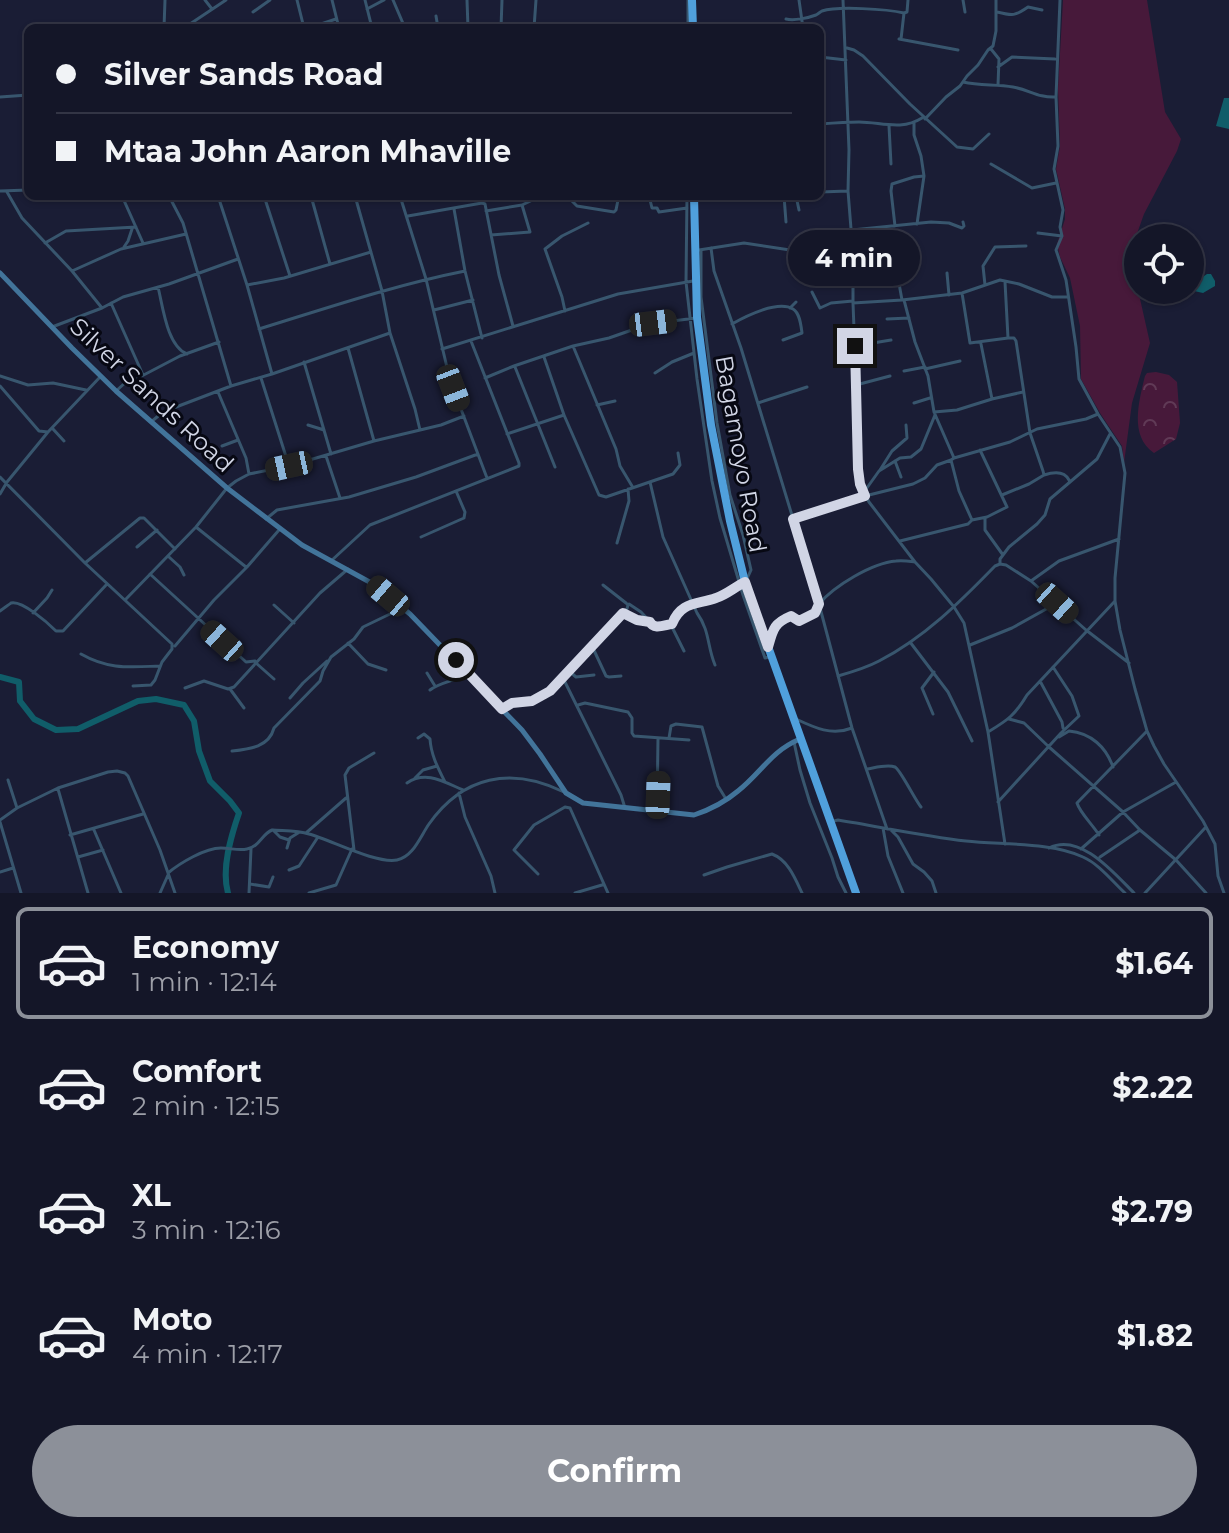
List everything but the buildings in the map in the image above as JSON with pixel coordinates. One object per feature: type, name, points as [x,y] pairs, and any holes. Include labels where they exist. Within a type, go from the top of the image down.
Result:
[{"type":"highway","points":[[690,0],[690,24]]},
{"type":"highway","name":"Bagamoyo Road","points":[[694,200],[697,250],[691,282],[693,318],[742,583],[772,657],[797,740],[856,893]]},
{"type":"street","points":[[164,24],[165,0]]},
{"type":"street","points":[[205,0],[212,9]]},
{"type":"street","points":[[190,24],[226,0]]},
{"type":"street","points":[[253,12],[270,0]]},
{"type":"street","points":[[297,0],[306,24]]},
{"type":"street","points":[[332,0],[338,24]]},
{"type":"street","points":[[365,0],[371,24]]},
{"type":"street","points":[[367,9],[384,0]]},
{"type":"street","points":[[393,0],[403,24]]},
{"type":"street","points":[[467,0],[468,24]]},
{"type":"street","points":[[501,24],[502,0]]},
{"type":"street","points":[[534,24],[536,0]]},
{"type":"street","points":[[799,0],[803,24]]},
{"type":"street","points":[[843,0],[860,484],[864,494],[964,623],[988,732],[1005,844]]},
{"type":"street","points":[[908,0],[900,39],[958,50]]},
{"type":"street","points":[[963,0],[965,12]]},
{"type":"street","points":[[824,124],[861,122],[889,126],[914,123],[924,118],[963,82],[991,49],[996,31],[996,0]]},
{"type":"street","points":[[1060,0],[1056,97],[1058,146],[1054,169],[1063,210],[1062,236],[1056,250],[1066,280],[1079,379],[1120,447],[1125,473],[1115,601],[1147,731],[1164,764],[1215,844],[1218,876],[1224,893]]},
{"type":"street","points":[[997,12],[1015,15],[1028,7],[1042,10]]},
{"type":"street","points":[[786,19],[844,9],[904,13]]},
{"type":"street","points":[[436,16],[437,24]]},
{"type":"street","points":[[320,24],[336,19]]},
{"type":"street","points":[[846,47],[863,56],[957,147],[973,149],[989,134]]},
{"type":"street","points":[[991,49],[999,56],[998,85]]},
{"type":"street","points":[[824,57],[846,60]]},
{"type":"street","points":[[998,67],[1012,57],[1057,59]]},
{"type":"street","points":[[963,82],[998,85],[1027,90],[1044,97],[1056,97]]},
{"type":"street","points":[[0,97],[24,95]]},
{"type":"street","points":[[914,123],[924,176],[917,224]]},
{"type":"street","points":[[889,126],[891,164]]},
{"type":"street","points":[[991,164],[1032,188],[1057,183]]},
{"type":"street","points":[[895,226],[892,184],[924,176]]},
{"type":"street","points":[[0,191],[24,190]]},
{"type":"street","points":[[824,192],[848,191]]},
{"type":"street","points":[[7,192],[22,218],[102,308]]},
{"type":"street","points":[[124,200],[144,244]]},
{"type":"street","points":[[171,200],[186,234],[231,386]]},
{"type":"street","points":[[219,200],[272,374]]},
{"type":"street","points":[[265,200],[290,276]]},
{"type":"street","points":[[312,200],[330,264]]},
{"type":"street","points":[[356,200],[372,251],[390,333],[420,430]]},
{"type":"street","points":[[402,200],[426,279],[450,380],[487,478]]},
{"type":"street","points":[[486,211],[522,205],[533,200]]},
{"type":"street","points":[[571,200],[577,206],[614,212],[618,200]]},
{"type":"street","points":[[650,200],[652,208],[658,208],[659,212],[687,208]]},
{"type":"street","points":[[442,349],[618,294],[691,282],[687,200]]},
{"type":"street","points":[[784,200],[786,222]]},
{"type":"street","points":[[797,200],[799,210]]},
{"type":"street","points":[[408,216],[483,203],[514,328]]},
{"type":"street","points":[[491,235],[530,232],[522,205]]},
{"type":"street","points":[[454,209],[465,271],[482,338]]},
{"type":"street","points":[[852,230],[945,222],[962,228],[963,222]]},
{"type":"street","points":[[565,311],[545,249],[588,223]]},
{"type":"street","points":[[45,243],[66,231],[134,227]]},
{"type":"street","points":[[121,249],[134,227]]},
{"type":"street","points":[[1038,233],[1062,236]]},
{"type":"street","points":[[72,271],[121,249],[186,234]]},
{"type":"street","points":[[723,475],[697,250],[744,243],[790,250]]},
{"type":"street","points":[[985,285],[983,266],[995,247],[1026,246]]},
{"type":"street","points":[[711,248],[714,271],[819,604],[852,728],[887,829],[888,856],[903,893]]},
{"type":"street","points":[[247,285],[290,276],[372,251]]},
{"type":"street","points":[[52,327],[123,297],[238,259]]},
{"type":"street","points":[[259,329],[382,291],[465,271]]},
{"type":"street","name":"Silver Sands Road","points":[[0,273],[116,391],[227,488],[279,529],[319,556],[375,585],[410,614],[502,709],[531,742],[566,793],[574,799]]},
{"type":"street","points":[[947,273],[949,295]]},
{"type":"street","points":[[898,278],[925,368],[930,398],[952,459],[959,491],[972,520]]},
{"type":"street","points":[[812,292],[819,308],[831,303],[949,295],[1005,280],[1052,297],[1069,297]]},
{"type":"street","points":[[1005,280],[1008,338]]},
{"type":"street","points":[[158,287],[178,357]]},
{"type":"street","points":[[962,293],[970,343],[1014,338],[1017,344],[1030,433],[1044,475]]},
{"type":"street","points":[[434,310],[473,300]]},
{"type":"street","points":[[790,308],[796,302]]},
{"type":"street","points":[[111,303],[143,375]]},
{"type":"street","points":[[732,324],[774,306],[790,308],[797,314],[802,333],[783,340]]},
{"type":"street","points":[[485,378],[573,346],[653,323],[693,318]]},
{"type":"street","points":[[887,319],[909,318]]},
{"type":"street","points":[[151,422],[163,412],[231,386],[390,333]]},
{"type":"street","points":[[855,346],[891,340]]},
{"type":"street","points":[[331,561],[370,525],[519,464],[471,341]]},
{"type":"street","points":[[116,391],[126,382],[178,357],[219,342]]},
{"type":"street","points":[[981,343],[992,399]]},
{"type":"street","points":[[573,346],[630,488],[617,543]]},
{"type":"street","points":[[348,348],[374,441]]},
{"type":"street","points":[[178,349],[188,354]]},
{"type":"street","points":[[655,373],[672,362],[698,352],[712,481],[720,518],[765,658],[772,657]]},
{"type":"street","points":[[544,357],[564,415],[599,495],[606,497],[676,472],[680,465],[678,453]]},
{"type":"street","points":[[904,371],[960,361]]},
{"type":"street","points":[[304,362],[331,454]]},
{"type":"street","points":[[514,366],[555,467]]},
{"type":"street","points":[[0,376],[28,385],[67,385],[87,390]]},
{"type":"street","points":[[0,494],[50,430],[101,376]]},
{"type":"street","points":[[856,385],[890,376]]},
{"type":"street","points":[[260,377],[282,433],[289,466]]},
{"type":"street","points":[[0,386],[39,431],[50,430],[64,441]]},
{"type":"street","points":[[758,403],[807,387]]},
{"type":"street","points":[[218,391],[246,458],[249,474]]},
{"type":"street","points":[[935,414],[1023,392]]},
{"type":"street","points":[[914,403],[930,398]]},
{"type":"street","points":[[597,405],[615,401]]},
{"type":"street","points":[[880,470],[895,461],[911,457],[921,449],[935,414]]},
{"type":"street","points":[[793,519],[864,494],[913,484],[925,478],[937,465],[952,459],[1003,444],[1037,429],[1098,414]]},
{"type":"street","points":[[507,434],[564,415]]},
{"type":"street","points":[[126,599],[236,481],[249,474],[441,425],[464,416]]},
{"type":"street","points":[[308,425],[324,430]]},
{"type":"street","points":[[864,494],[892,451],[907,438],[906,425]]},
{"type":"street","points":[[1000,564],[1014,542],[1045,515],[1050,499],[1097,459],[1110,434]]},
{"type":"street","points":[[222,446],[238,440]]},
{"type":"street","points":[[900,541],[968,524],[1007,507],[980,450]]},
{"type":"street","points":[[266,519],[277,510],[340,498],[416,477],[478,454]]},
{"type":"street","points":[[325,455],[340,498]]},
{"type":"street","points":[[895,461],[901,477]]},
{"type":"street","points":[[1002,495],[1044,475],[1064,474],[1069,481]]},
{"type":"street","points":[[0,477],[85,563],[172,644],[172,649]]},
{"type":"street","points":[[650,482],[663,537],[704,623],[715,665]]},
{"type":"street","points":[[421,537],[464,518],[465,512],[456,490]]},
{"type":"street","points":[[85,563],[140,518],[144,518],[175,549]]},
{"type":"street","points":[[985,518],[985,530],[1003,555]]},
{"type":"street","points":[[196,527],[247,567]]},
{"type":"street","points":[[133,686],[151,685],[172,649],[279,529]]},
{"type":"street","points":[[137,547],[157,530]]},
{"type":"street","points":[[1031,581],[1059,561],[1119,539]]},
{"type":"street","points":[[168,556],[184,575]]},
{"type":"street","points":[[768,647],[779,622],[791,616],[799,621],[815,613],[819,604],[834,590],[879,565],[896,561],[915,562]]},
{"type":"street","points":[[838,676],[869,666],[910,642],[1000,564],[1031,581],[1129,663]]},
{"type":"street","points":[[230,689],[320,593],[348,569]]},
{"type":"street","points":[[150,574],[246,662],[256,662],[274,679]]},
{"type":"street","points":[[684,651],[673,629],[675,617],[692,603],[720,597],[742,583]]},
{"type":"street","points":[[0,611],[16,603],[39,615],[56,631],[63,631],[107,584]]},
{"type":"street","points":[[603,585],[641,612],[651,625],[672,624]]},
{"type":"street","points":[[33,613],[52,590]]},
{"type":"street","points":[[988,732],[1009,719],[1115,601]]},
{"type":"street","points":[[502,709],[512,703],[532,701],[545,695],[623,613],[628,606],[626,603]]},
{"type":"street","points":[[970,645],[1012,628],[1057,603]]},
{"type":"street","points":[[274,605],[294,623]]},
{"type":"street","points":[[290,698],[367,623],[401,607]]},
{"type":"street","points":[[623,613],[650,622]]},
{"type":"street","points":[[910,642],[934,672],[959,712],[972,741]]},
{"type":"street","points":[[348,643],[370,665],[386,670]]},
{"type":"street","points":[[592,646],[606,676],[621,676]]},
{"type":"street","points":[[81,654],[100,663],[125,668],[160,666]]},
{"type":"street","points":[[232,751],[259,747],[271,737],[274,728],[320,681],[329,659]]},
{"type":"street","points":[[998,802],[1079,716],[1072,696],[1053,667]]},
{"type":"street","points":[[569,671],[576,677],[594,675]]},
{"type":"street","points":[[933,714],[922,688],[934,672]]},
{"type":"street","points":[[427,673],[435,686]]},
{"type":"street","points":[[430,690],[469,673]]},
{"type":"street","points":[[563,677],[625,808]]},
{"type":"street","points":[[185,688],[204,681],[230,689],[244,708]]},
{"type":"street","points":[[1040,681],[1062,722],[1062,732]]},
{"type":"street","points":[[577,706],[585,703],[628,712],[632,718],[633,735],[689,740]]},
{"type":"street","points":[[792,718],[828,731],[843,732],[852,728]]},
{"type":"street","points":[[1009,719],[1022,721],[1176,860],[1206,893]]},
{"type":"street","points":[[669,738],[671,726],[676,724],[702,727],[718,786],[727,799]]},
{"type":"street","points":[[1056,738],[1069,731],[1087,735],[1104,748],[1113,767]]},
{"type":"street","points":[[1099,835],[1077,805],[1147,731]]},
{"type":"street","points":[[418,738],[424,734],[428,736],[445,782]]},
{"type":"street","points":[[657,812],[658,738]]},
{"type":"street","points":[[608,893],[570,808],[574,799],[583,803],[694,815],[710,809],[741,789],[775,753],[797,740],[800,770],[810,803],[846,893]]},
{"type":"street","points":[[309,893],[336,885],[353,849],[345,775],[346,771],[374,753]]},
{"type":"street","points":[[407,783],[423,770],[437,766]]},
{"type":"street","points":[[867,769],[895,767],[921,807]]},
{"type":"street","points":[[21,893],[0,821],[17,808],[58,788],[117,771],[128,776],[175,893]]},
{"type":"street","points":[[415,778],[434,777],[462,792]]},
{"type":"street","points":[[160,893],[168,874],[189,859],[213,849],[246,850],[259,842],[268,831],[306,833],[385,861],[410,853],[447,802],[480,783],[521,777],[566,793]]},
{"type":"street","points":[[8,780],[17,808]]},
{"type":"street","points":[[1081,849],[1123,812],[1176,782]]},
{"type":"street","points":[[58,788],[88,893]]},
{"type":"street","points":[[462,792],[465,817],[491,876],[495,893]]},
{"type":"street","points":[[306,833],[347,797]]},
{"type":"street","points":[[538,874],[514,850],[534,825],[565,807],[570,808]]},
{"type":"street","points":[[70,835],[143,814]]},
{"type":"street","points":[[830,822],[838,820],[968,841],[1049,848],[1084,857],[1125,893]]},
{"type":"street","points":[[1145,893],[1205,828]]},
{"type":"street","points":[[94,829],[121,893]]},
{"type":"street","points":[[887,829],[898,837],[913,864],[932,881],[936,893]]},
{"type":"street","points":[[273,830],[289,840]]},
{"type":"street","points":[[1099,858],[1140,830]]},
{"type":"street","points":[[287,848],[289,840],[300,832]]},
{"type":"street","points":[[289,870],[299,866],[318,837]]},
{"type":"street","points":[[1049,848],[1063,845],[1099,858],[1134,893]]},
{"type":"street","points":[[249,893],[251,848]]},
{"type":"street","points":[[78,857],[103,850]]},
{"type":"street","points":[[704,875],[772,854],[781,858],[788,867],[800,892]]},
{"type":"street","points":[[0,872],[13,868]]},
{"type":"street","points":[[250,884],[269,887],[273,877]]},
{"type":"street","points":[[575,893],[604,885]]},
{"type":"green space","points":[[1063,0],[1147,0],[1165,112],[1181,139],[1140,224],[1124,224],[1124,304],[1141,304],[1150,343],[1132,403],[1124,463],[1122,446],[1081,379],[1080,326],[1070,278],[1057,244],[1065,219],[1056,169],[1060,146],[1058,89]]},
{"type":"green space","points":[[1156,372],[1169,375],[1177,382],[1180,423],[1176,439],[1154,453],[1141,437],[1138,418],[1145,376]]},
{"type":"shaded area","points":[[1224,98],[1229,98],[1229,129],[1216,126]]},
{"type":"shaded area","points":[[1211,274],[1215,286],[1204,292],[1204,276]]},
{"type":"waterway","points":[[0,677],[19,682],[20,701],[34,719],[56,730],[78,729],[138,701],[156,699],[184,705],[194,721],[199,751],[210,781],[239,813],[226,863],[228,893]]},
{"type":"route","points":[[456,660],[502,709],[512,703],[532,701],[545,695],[623,613],[656,627],[672,624],[675,617],[692,603],[720,597],[745,582],[768,647],[779,622],[791,616],[799,621],[815,613],[819,604],[793,519],[865,496],[858,469],[855,346]]}]
